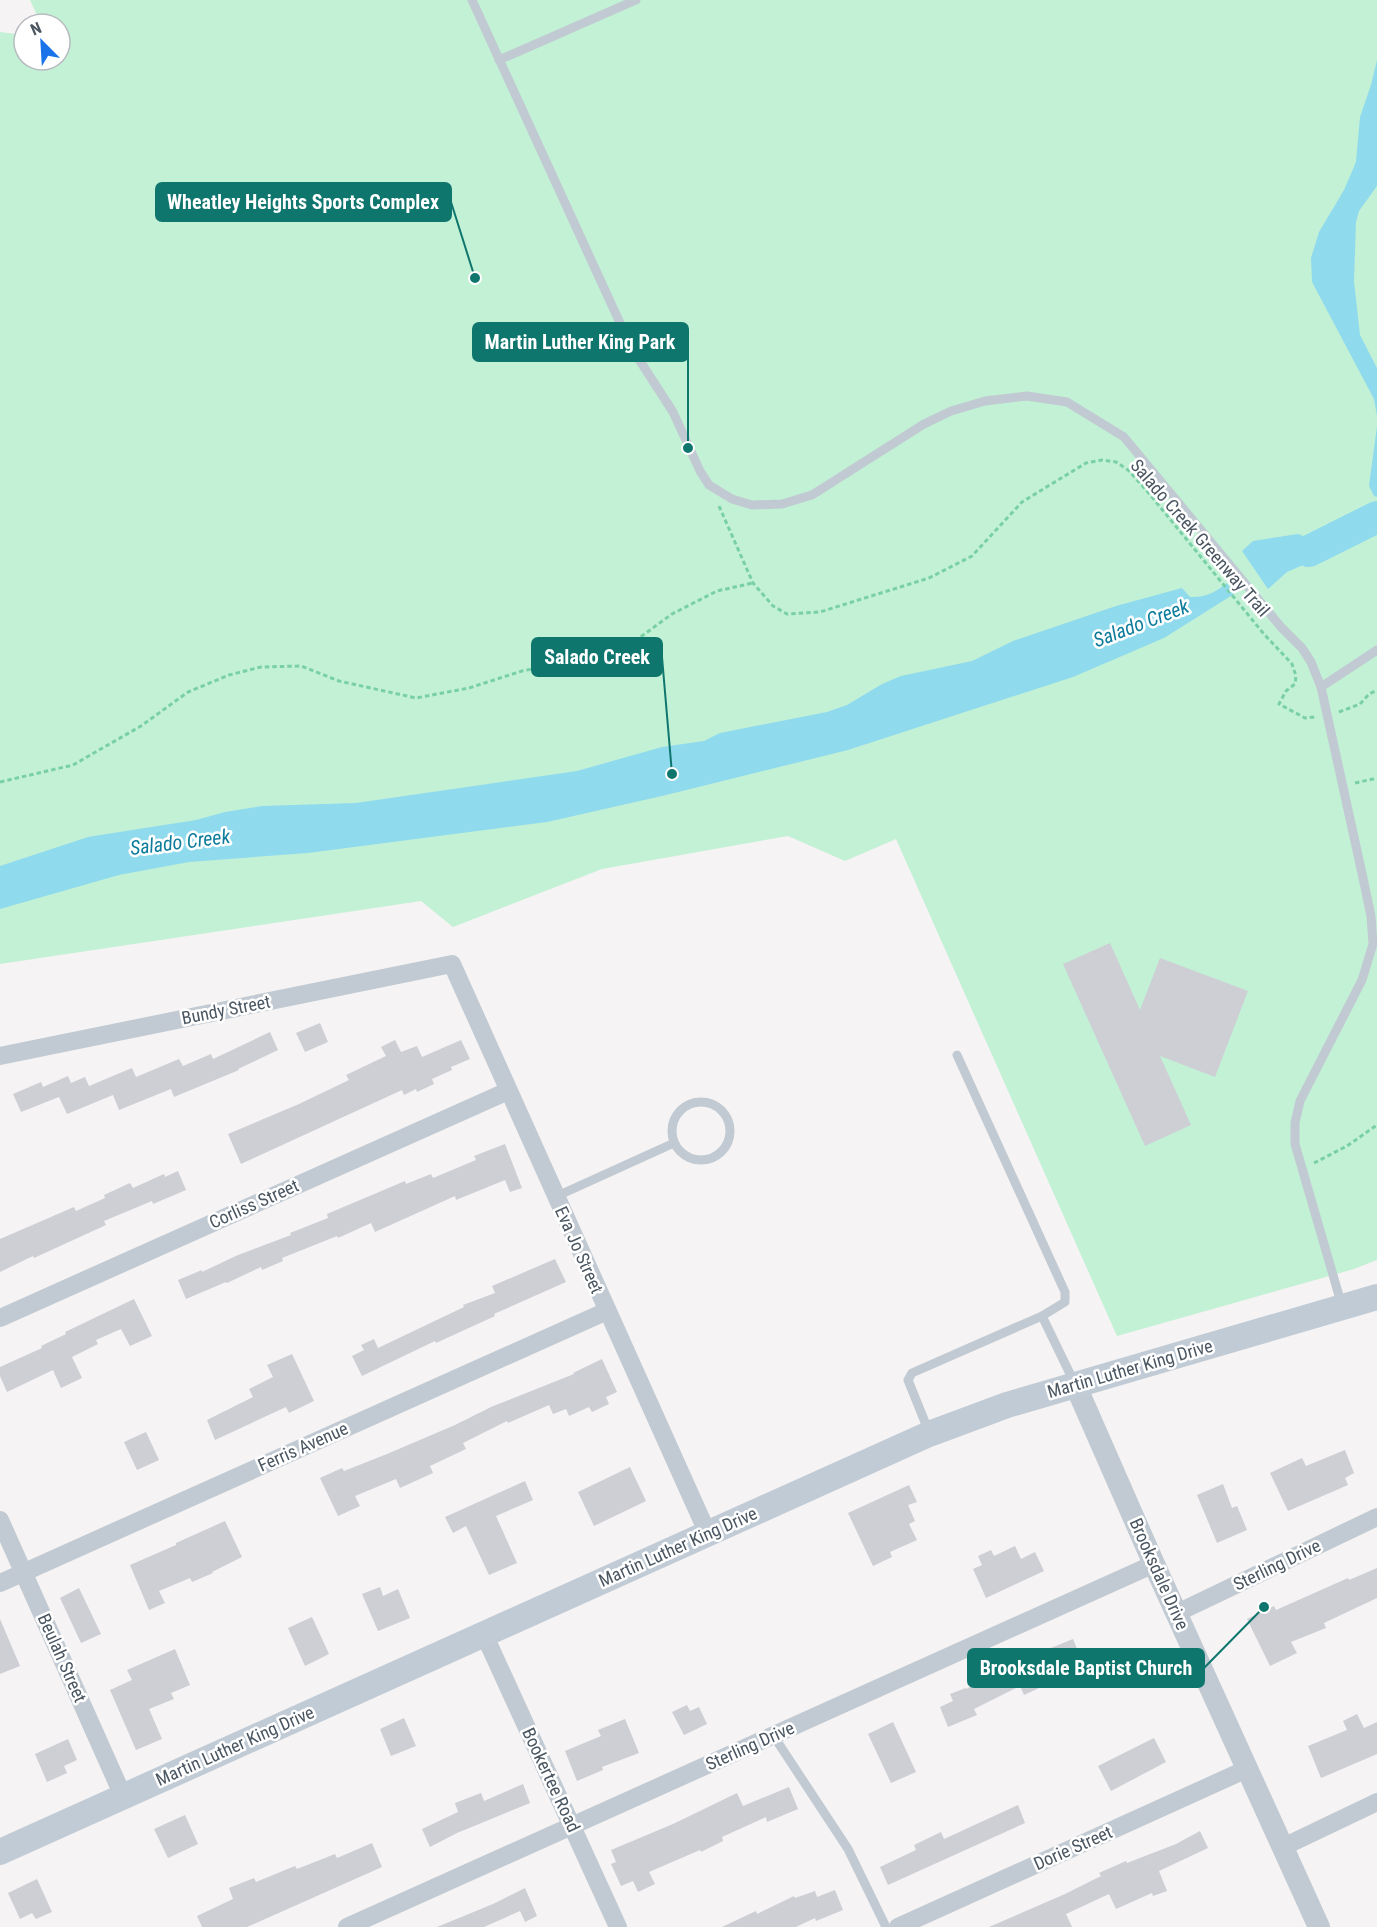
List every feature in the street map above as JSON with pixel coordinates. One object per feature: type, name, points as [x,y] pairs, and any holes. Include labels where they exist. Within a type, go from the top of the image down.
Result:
[{"type":"main road","name":"Martin Luther King Drive","points":[[0,1852],[929,1434],[1007,1405],[1075,1384],[1377,1297]]},
{"type":"street","name":"Bundy Street","points":[[0,1056],[452,964]]},
{"type":"street","name":"Eva Jo Street","points":[[452,964],[708,1534]]},
{"type":"street","name":"Corliss Street","points":[[0,1318],[508,1090]]},
{"type":"street","name":"Ferris Avenue","points":[[0,1583],[607,1311]]},
{"type":"street","name":"Brooksdale Drive","points":[[1075,1384],[1319,1927]]},
{"type":"street","name":"Sterling Drive","points":[[1177,1613],[1377,1517]]},
{"type":"street","name":"Beulah Street","points":[[0,1520],[123,1796]]},
{"type":"street","name":"Sterling Drive","points":[[347,1927],[1154,1564]]},
{"type":"street","name":"Bookertee Road","points":[[484,1634],[618,1927]]},
{"type":"street","name":"Dorie Street","points":[[898,1927],[1247,1769]]},
{"type":"street","points":[[1282,1847],[1377,1802]]},
{"type":"lane","points":[[472,0],[631,347],[673,412],[700,471],[710,485],[732,499],[752,505],[782,504],[812,495],[924,424],[951,411],[985,401],[1027,396],[1066,402],[1124,437],[1281,627],[1302,648],[1311,662],[1321,687],[1371,916],[1373,944],[1362,980],[1300,1101],[1295,1123],[1294,1144],[1342,1307]]},
{"type":"lane","points":[[499,60],[636,0]]},
{"type":"lane","points":[[1321,687],[1377,650]]},
{"type":"lane","points":[[929,1434],[908,1380],[912,1373],[1042,1316],[1065,1302],[1065,1292],[957,1055]]},
{"type":"lane","points":[[699,1101],[708,1102],[724,1112],[729,1121],[729,1141],[716,1156],[707,1160],[687,1157],[674,1143],[671,1134],[675,1116],[689,1104],[699,1101]]},
{"type":"lane","points":[[555,1197],[674,1143]]},
{"type":"lane","points":[[1042,1316],[1075,1384]]},
{"type":"lane","points":[[773,1735],[848,1849],[886,1927]]},
{"type":"path","name":"Salado Creek Greenway Trail","points":[[710,485],[753,583],[773,606],[787,614],[820,612],[929,578],[972,556],[1022,502],[1086,463],[1102,460],[1116,462],[1128,470],[1147,491],[1263,633],[1292,663],[1296,676],[1295,684],[1286,691],[1279,704],[1305,718],[1319,717]]},
{"type":"path","points":[[0,782],[73,765],[141,726],[188,692],[229,675],[261,667],[301,666],[339,681],[416,698],[469,688],[522,671],[584,659],[635,641],[672,614],[717,591],[753,583]]},
{"type":"path","points":[[1339,712],[1360,704],[1369,694],[1377,690]]},
{"type":"path","points":[[1344,786],[1377,778]]},
{"type":"path","points":[[1302,1169],[1347,1146],[1377,1125]]},
{"type":"green space","points":[[30,0],[1377,0],[1377,1260],[1354,1269],[1117,1336],[896,839],[845,861],[788,836],[602,869],[453,927],[421,901],[0,964],[0,32],[12,34],[12,72],[72,72],[72,12],[36,12]]},
{"type":"water","points":[[1377,60],[1377,186],[1359,211],[1356,222],[1354,281],[1360,335],[1377,368],[1377,416],[1374,399],[1312,282],[1311,258],[1319,232],[1344,190],[1356,162],[1360,117]]},
{"type":"water","points":[[1377,426],[1377,497],[1374,496],[1369,486]]},
{"type":"water","points":[[1377,519],[1377,530],[1365,538],[1287,572],[1268,589],[1242,551],[1253,541],[1298,534],[1316,541],[1364,526]]},
{"type":"water","points":[[1227,583],[1234,594],[1164,638],[1073,677],[848,750],[547,822],[308,853],[189,862],[119,875],[0,909],[0,866],[88,837],[196,820],[225,812],[262,806],[356,803],[577,771],[662,747],[704,741],[720,733],[827,712],[847,705],[882,684],[901,676],[972,661],[1013,641],[1116,606],[1182,588],[1190,597],[1206,595]]},
{"type":"building","points":[[1110,943],[1140,1010],[1160,958],[1248,991],[1215,1077],[1160,1056],[1191,1125],[1145,1146],[1063,964]]},
{"type":"building","points":[[320,1023],[328,1042],[305,1052],[296,1033]]},
{"type":"building","points":[[270,1032],[278,1050],[239,1070],[174,1097],[171,1089],[119,1110],[113,1095],[67,1114],[59,1097],[21,1112],[13,1094],[41,1082],[43,1087],[68,1076],[71,1083],[85,1077],[89,1086],[132,1068],[136,1077],[179,1059],[183,1066],[211,1054],[213,1059]]},
{"type":"building","points":[[395,1040],[401,1052],[417,1046],[422,1057],[461,1040],[470,1059],[451,1067],[452,1070],[432,1079],[434,1084],[417,1092],[416,1089],[404,1095],[402,1090],[241,1164],[228,1134],[349,1080],[346,1075],[386,1056],[381,1047]]},
{"type":"building","points":[[505,1144],[522,1188],[510,1192],[505,1180],[456,1200],[455,1196],[375,1232],[371,1223],[338,1238],[337,1236],[282,1258],[283,1261],[262,1270],[261,1267],[186,1299],[178,1280],[291,1235],[290,1233],[328,1218],[327,1214],[405,1181],[406,1184],[431,1174],[433,1178],[476,1160],[474,1156]]},
{"type":"building","points":[[178,1171],[186,1190],[104,1221],[106,1225],[0,1272],[0,1239],[74,1207],[76,1211],[105,1198],[104,1195],[130,1183],[133,1188],[164,1174],[165,1177]]},
{"type":"building","points":[[555,1259],[566,1282],[362,1376],[352,1356],[364,1350],[361,1345],[374,1339],[378,1348],[464,1307],[463,1305],[495,1293],[492,1286]]},
{"type":"building","points":[[134,1299],[152,1336],[130,1346],[121,1329],[96,1340],[98,1344],[72,1357],[82,1378],[61,1388],[53,1370],[7,1392],[0,1376],[0,1367],[42,1348],[41,1346],[66,1334],[65,1332]]},
{"type":"building","points":[[292,1354],[314,1401],[289,1413],[286,1407],[215,1440],[207,1420],[253,1397],[249,1389],[273,1377],[267,1365]]},
{"type":"building","points":[[602,1359],[617,1392],[606,1397],[609,1404],[592,1412],[589,1407],[569,1416],[566,1409],[553,1414],[549,1405],[508,1423],[507,1421],[463,1443],[466,1449],[430,1466],[433,1473],[400,1488],[396,1479],[355,1496],[360,1506],[338,1516],[320,1478],[342,1468],[344,1471],[387,1454],[491,1407],[574,1374]]},
{"type":"building","points":[[146,1432],[159,1460],[137,1470],[124,1442]]},
{"type":"building","points":[[1345,1450],[1354,1473],[1345,1478],[1348,1485],[1288,1511],[1270,1473],[1302,1458],[1306,1466]]},
{"type":"building","points":[[630,1467],[646,1501],[594,1526],[578,1492]]},
{"type":"building","points":[[525,1481],[533,1500],[496,1516],[517,1563],[489,1575],[466,1526],[453,1533],[445,1517]]},
{"type":"building","points":[[1223,1484],[1232,1508],[1237,1506],[1247,1530],[1217,1543],[1197,1495]]},
{"type":"building","points":[[909,1485],[917,1502],[908,1505],[915,1521],[909,1524],[917,1540],[890,1552],[892,1557],[873,1566],[848,1513]]},
{"type":"building","points":[[225,1521],[242,1557],[192,1582],[190,1578],[159,1591],[165,1603],[149,1610],[130,1565]]},
{"type":"building","points":[[1015,1546],[1021,1559],[1035,1552],[1044,1571],[986,1598],[973,1569],[982,1565],[978,1556],[991,1550],[994,1556]]},
{"type":"building","points":[[1377,1568],[1377,1598],[1324,1623],[1326,1628],[1291,1642],[1297,1653],[1270,1666],[1247,1619],[1274,1606],[1276,1610],[1348,1578],[1349,1580]]},
{"type":"building","points":[[380,1587],[383,1596],[398,1589],[410,1618],[378,1631],[362,1594]]},
{"type":"building","points":[[79,1588],[101,1634],[81,1643],[60,1598]]},
{"type":"building","points":[[312,1617],[329,1654],[305,1666],[288,1628]]},
{"type":"building","points":[[0,1619],[20,1666],[0,1674]]},
{"type":"building","points":[[1073,1639],[1082,1661],[1036,1681],[1039,1688],[1024,1695],[1020,1686],[974,1709],[977,1715],[948,1727],[940,1707],[953,1701],[950,1694],[966,1689]]},
{"type":"building","points":[[175,1649],[190,1685],[171,1693],[174,1699],[149,1709],[162,1739],[136,1750],[110,1690],[132,1680],[127,1670]]},
{"type":"building","points":[[687,1705],[690,1711],[699,1707],[707,1724],[684,1735],[672,1712]]},
{"type":"building","points":[[1357,1714],[1364,1728],[1377,1722],[1377,1754],[1321,1778],[1308,1746],[1347,1730],[1343,1721]]},
{"type":"building","points":[[404,1718],[416,1746],[391,1756],[380,1729]]},
{"type":"building","points":[[625,1719],[639,1753],[602,1767],[603,1770],[577,1781],[565,1751],[601,1736],[598,1730]]},
{"type":"building","points":[[893,1722],[916,1772],[891,1783],[868,1734]]},
{"type":"building","points":[[1154,1738],[1166,1762],[1111,1791],[1098,1766]]},
{"type":"building","points":[[68,1739],[77,1760],[64,1766],[67,1773],[47,1782],[35,1754]]},
{"type":"building","points":[[523,1784],[530,1803],[457,1833],[430,1847],[422,1829],[458,1812],[455,1803],[481,1793],[484,1801]]},
{"type":"building","points":[[789,1787],[798,1809],[767,1822],[766,1817],[722,1837],[723,1841],[701,1852],[700,1850],[649,1872],[655,1884],[638,1892],[633,1881],[621,1886],[611,1864],[616,1862],[611,1850],[673,1824],[737,1793],[743,1806]]},
{"type":"building","points":[[1018,1805],[1025,1823],[888,1885],[880,1867],[916,1850],[914,1845],[941,1832],[944,1839]]},
{"type":"building","points":[[185,1815],[198,1844],[168,1858],[154,1829]]},
{"type":"building","points":[[1200,1831],[1208,1848],[1159,1871],[1167,1891],[1153,1896],[1152,1893],[1116,1909],[1109,1894],[1066,1914],[1072,1927],[989,1927],[1065,1894],[1101,1876],[1099,1873],[1176,1844]]},
{"type":"building","points":[[372,1843],[382,1867],[247,1927],[202,1927],[197,1916],[233,1899],[229,1888],[254,1878],[256,1882],[295,1866],[297,1869],[335,1854],[337,1858]]},
{"type":"building","points":[[37,1879],[52,1912],[36,1919],[32,1913],[20,1919],[8,1893]]},
{"type":"building","points":[[525,1888],[537,1916],[525,1922],[520,1911],[484,1927],[437,1927],[493,1904]]},
{"type":"building","points":[[835,1890],[843,1910],[816,1921],[815,1918],[796,1927],[722,1927],[756,1911],[757,1914],[794,1896],[795,1898],[815,1891],[817,1897]]},
{"type":"waterway","name":"Salado Creek","points":[[1309,551],[1377,517]]},
{"type":"place","name":"Wheatley Heights Sports Complex","points":[[475,278]]},
{"type":"place","name":"Martin Luther King Park","points":[[688,448]]},
{"type":"place","name":"Salado Creek","points":[[672,774]]},
{"type":"place","name":"Brooksdale Baptist Church","points":[[1264,1607]]}]
